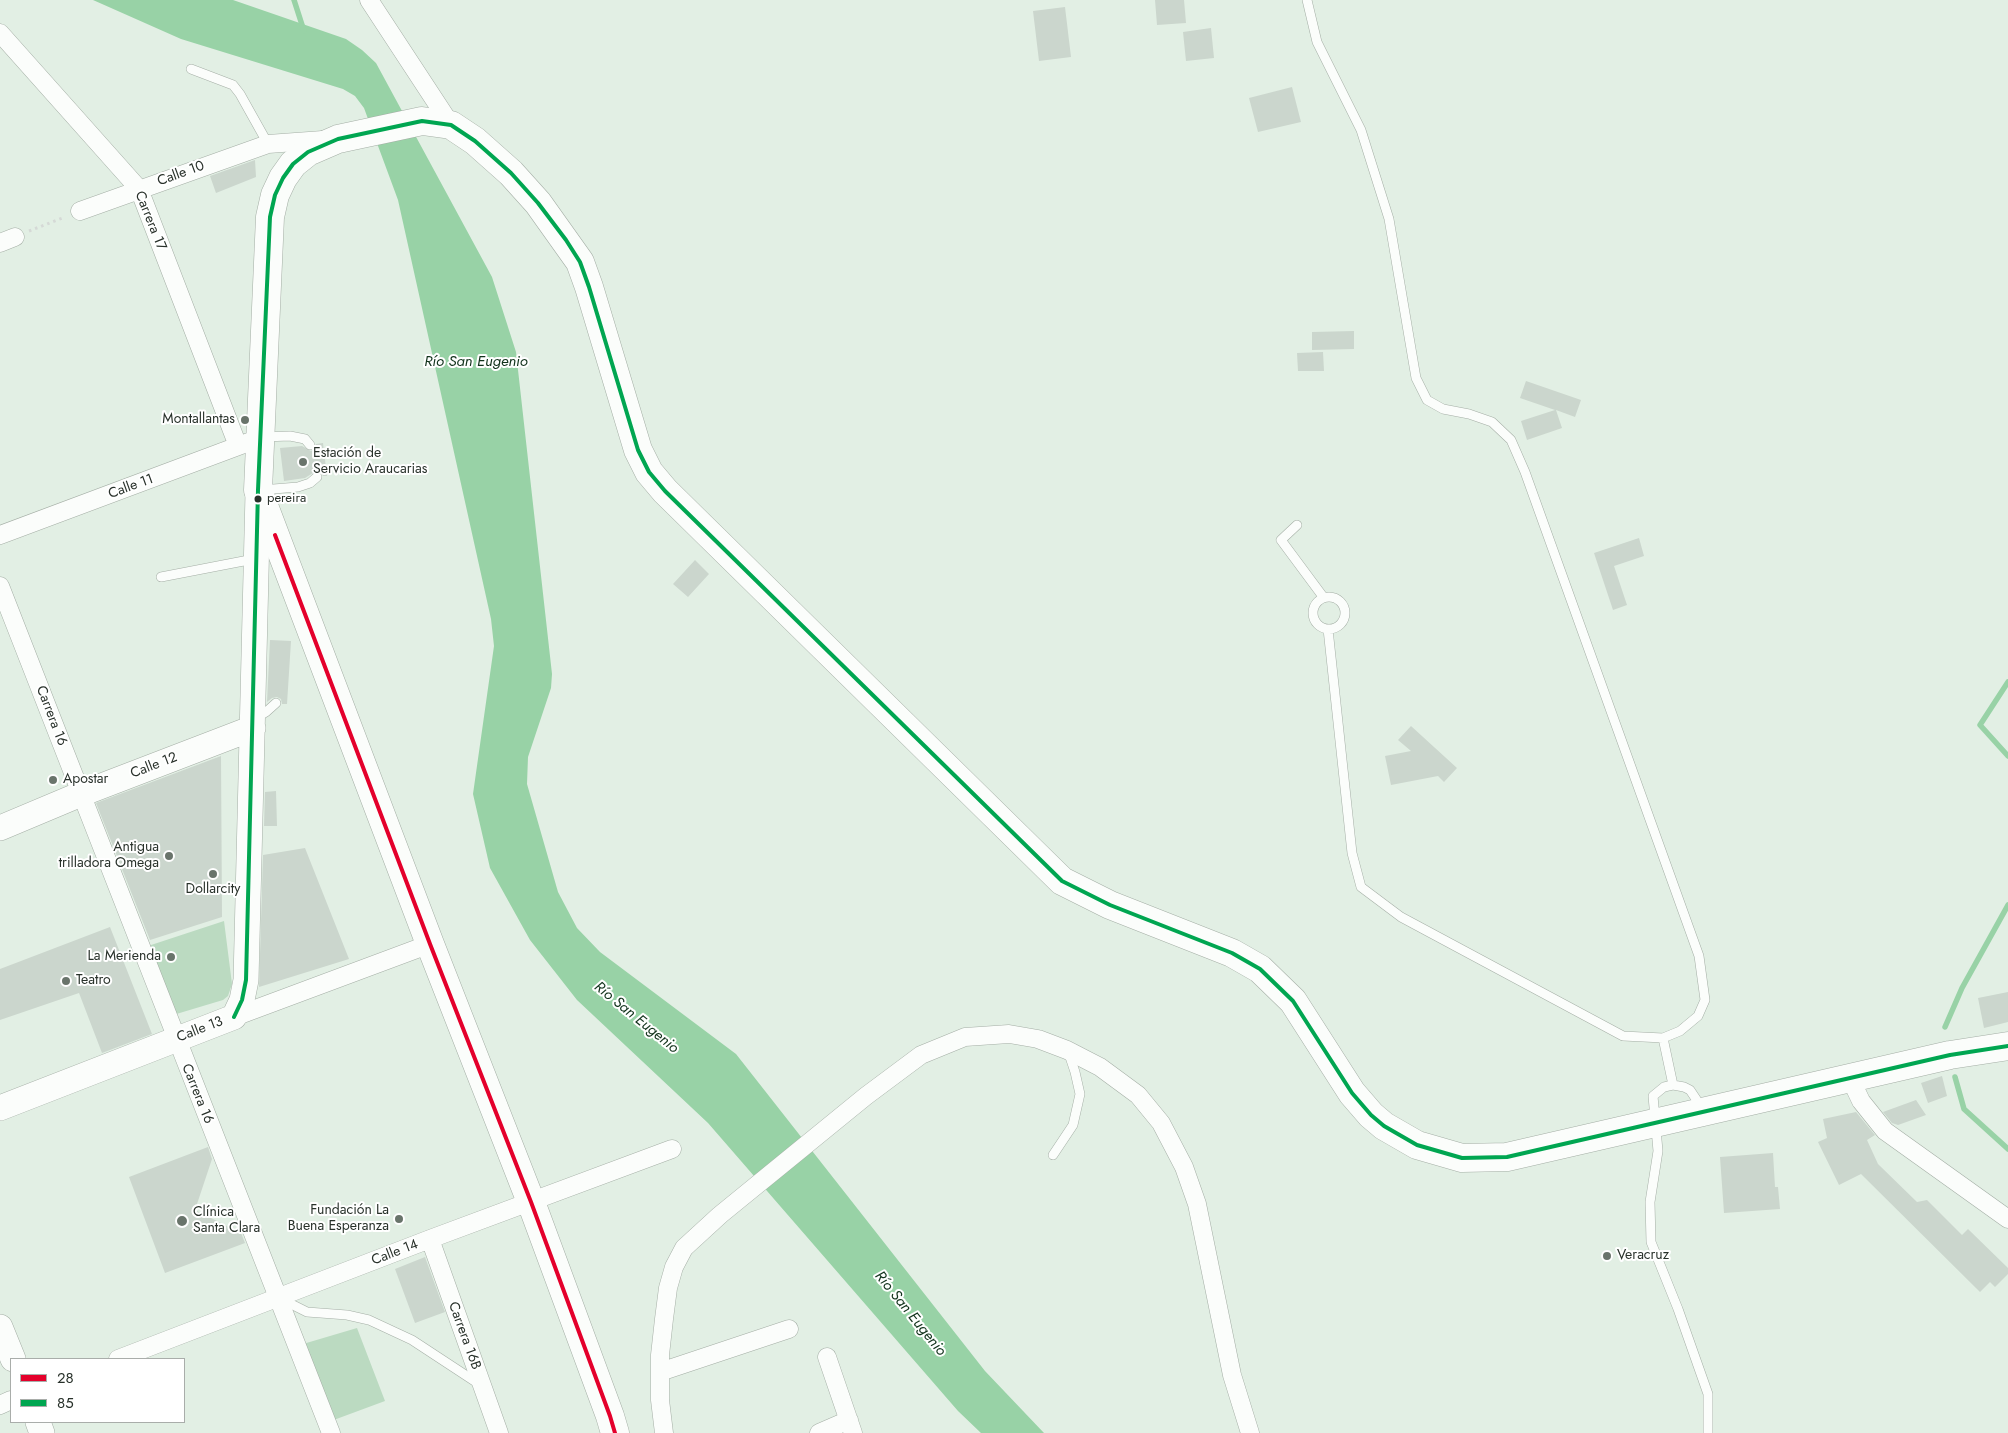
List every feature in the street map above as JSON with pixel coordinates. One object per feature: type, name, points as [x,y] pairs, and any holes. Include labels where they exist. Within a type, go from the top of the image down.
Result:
[{"type":"main road","points":[[234,1017],[242,1000],[246,980],[253,722],[260,637],[256,559],[258,490],[250,442],[270,217],[275,195],[283,178],[293,164],[308,152],[347,137],[422,121],[451,125],[475,141],[511,173],[566,240],[580,262],[590,287],[638,450],[649,472],[665,491],[1062,881],[1110,906],[1232,953],[1260,969],[1293,1001],[1352,1093],[1371,1115],[1384,1126],[1417,1145],[1462,1158],[1507,1157],[1850,1078],[1950,1056],[2008,1046]]},
{"type":"main road","points":[[258,490],[616,1427]]},
{"type":"main road","name":"Calle 12","points":[[0,828],[253,722]]},
{"type":"main road","name":"Calle 13","points":[[0,1108],[234,1017]]},
{"type":"main road","points":[[0,1327],[13,1358]]},
{"type":"street","points":[[369,0],[451,125]]},
{"type":"street","name":"Carrera 17","points":[[0,33],[139,189],[250,442]]},
{"type":"street","name":"Calle 10","points":[[80,211],[268,144],[347,137]]},
{"type":"street","name":"Calle 11","points":[[0,536],[250,442]]},
{"type":"street","name":"Carrera 16","points":[[0,586],[331,1433]]},
{"type":"street","name":"Calle 13","points":[[234,1017],[430,944]]},
{"type":"street","points":[[664,1433],[660,1400],[660,1372],[668,1288],[674,1267],[684,1248],[720,1215],[866,1096],[921,1055],[965,1037],[1009,1034],[1038,1038],[1100,1067],[1138,1095],[1161,1123],[1184,1166],[1197,1204],[1232,1375],[1250,1433]]},
{"type":"street","points":[[1850,1078],[1860,1101],[1885,1131],[2008,1219]]},
{"type":"street","name":"Calle 14","points":[[121,1358],[430,1239],[672,1149]]},
{"type":"street","name":"Carrera 16B","points":[[430,1239],[499,1433]]},
{"type":"street","points":[[660,1372],[790,1329]]},
{"type":"street","points":[[819,1433],[851,1426],[828,1358]]},
{"type":"lane","points":[[1307,0],[1317,42],[1361,130],[1388,219],[1416,378],[1427,400],[1443,409],[1469,414],[1492,422],[1511,440],[1525,472],[1699,956],[1705,1000],[1698,1016],[1680,1031],[1663,1038],[1623,1036],[1401,917],[1361,887],[1352,853],[1328,629]]},
{"type":"lane","points":[[191,70],[233,85],[268,144]]},
{"type":"lane","points":[[250,442],[290,436],[305,439],[310,445]]},
{"type":"lane","points":[[258,490],[298,487],[310,483],[317,477]]},
{"type":"lane","points":[[1297,525],[1281,540],[1324,598]]},
{"type":"lane","points":[[161,577],[256,559]]},
{"type":"lane","points":[[1324,598],[1336,599],[1344,608],[1343,620],[1334,628],[1328,629],[1317,624],[1313,612],[1318,601],[1324,598]]},
{"type":"lane","points":[[253,722],[276,703]]},
{"type":"lane","points":[[1663,1038],[1673,1085]]},
{"type":"lane","points":[[1053,1155],[1073,1125],[1080,1094],[1067,1050]]},
{"type":"lane","points":[[1704,1112],[1690,1090],[1684,1087],[1673,1085],[1664,1087],[1653,1096],[1658,1151],[1650,1202],[1651,1242],[1678,1309],[1708,1394],[1708,1433]]},
{"type":"lane","points":[[278,1298],[307,1312],[347,1315],[369,1320],[412,1340],[482,1385]]},
{"type":"path","points":[[7,240],[80,211]]},
{"type":"shaded area","points":[[224,921],[232,984],[228,996],[223,1000],[173,1015],[148,946]]},
{"type":"shaded area","points":[[357,1328],[385,1401],[331,1421],[303,1344]]},
{"type":"water","name":"Río San Eugenio","points":[[93,0],[233,0],[346,39],[376,63],[492,277],[516,352],[552,674],[551,688],[528,757],[527,784],[558,892],[577,928],[600,952],[736,1054],[985,1371],[1044,1433],[981,1433],[958,1411],[708,1123],[577,1000],[530,940],[490,868],[473,794],[494,646],[491,619],[398,200],[364,108],[355,96],[343,89],[181,39]]},
{"type":"building","points":[[1155,0],[1184,0],[1186,23],[1157,25]]},
{"type":"building","points":[[1065,7],[1071,57],[1039,61],[1033,11]]},
{"type":"building","points":[[1211,28],[1214,58],[1186,61],[1183,32]]},
{"type":"building","points":[[1292,87],[1301,122],[1258,132],[1249,98]]},
{"type":"building","points":[[255,160],[256,177],[216,193],[210,176]]},
{"type":"building","points":[[1354,331],[1354,349],[1312,350],[1312,332]]},
{"type":"building","points":[[1323,352],[1324,371],[1298,371],[1297,353]]},
{"type":"building","points":[[1526,381],[1581,400],[1575,417],[1556,410],[1562,428],[1527,440],[1521,421],[1555,410],[1520,398]]},
{"type":"building","name":"Estación de Servicio Araucarias","points":[[323,443],[327,476],[323,476],[316,471],[305,478],[284,481],[280,448],[302,446],[311,451],[316,444]]},
{"type":"building","points":[[1639,538],[1644,556],[1614,566],[1627,605],[1613,610],[1594,553]]},
{"type":"building","points":[[695,560],[709,574],[688,597],[673,584]]},
{"type":"building","points":[[270,640],[291,641],[287,704],[282,704],[281,699],[277,697],[267,702]]},
{"type":"building","points":[[1411,726],[1457,768],[1444,782],[1438,776],[1391,785],[1385,756],[1411,751],[1398,740]]},
{"type":"building","name":"Antigua trilladora Omega","points":[[221,756],[222,917],[150,940],[96,803]]},
{"type":"building","points":[[276,791],[277,826],[264,826],[265,792]]},
{"type":"building","points":[[305,848],[349,959],[259,987],[263,855]]},
{"type":"building","name":"Teatro","points":[[110,927],[152,1034],[102,1053],[79,993],[0,1020],[0,969]]},
{"type":"building","points":[[2008,992],[2008,1022],[1984,1028],[1978,998]]},
{"type":"building","points":[[1942,1076],[1947,1096],[1928,1103],[1921,1083]]},
{"type":"building","points":[[1916,1100],[1926,1115],[1898,1125],[1892,1123],[1883,1112]]},
{"type":"building","points":[[1856,1112],[1875,1135],[1867,1140],[1878,1164],[1917,1202],[1927,1200],[1962,1235],[1968,1229],[2008,1268],[2008,1274],[1995,1287],[1990,1282],[1980,1292],[1861,1174],[1839,1185],[1818,1142],[1827,1138],[1823,1119]]},
{"type":"building","name":"Clínica Santa Clara","points":[[208,1147],[212,1159],[195,1210],[241,1233],[245,1243],[165,1273],[129,1177]]},
{"type":"building","points":[[1773,1153],[1775,1187],[1778,1187],[1780,1209],[1724,1213],[1720,1157]]},
{"type":"building","points":[[425,1257],[445,1312],[415,1323],[395,1269]]},
{"type":"waterway","points":[[294,0],[304,31]]},
{"type":"waterway","points":[[2008,682],[1980,725],[2008,756]]},
{"type":"waterway","points":[[1945,1027],[1962,988],[2008,905]]},
{"type":"waterway","points":[[1955,1077],[1964,1109],[2008,1149]]},
{"type":"transit line","name":"85","points":[[234,1017],[242,1000],[246,980],[258,490],[270,217],[275,195],[283,178],[293,164],[308,152],[338,139],[422,121],[451,125],[475,141],[511,173],[538,203],[566,240],[580,262],[589,287],[638,450],[649,472],[665,491],[1062,881],[1110,905],[1232,953],[1260,969],[1293,1001],[1352,1093],[1371,1115],[1384,1126],[1417,1145],[1462,1158],[1507,1157],[1950,1055],[2008,1046]]},
{"type":"transit line","name":"28","points":[[275,535],[430,944],[531,1202],[615,1433]]},
{"type":"place","name":"Montallantas","points":[[245,420]]},
{"type":"place","name":"Estación de Servicio Araucarias","points":[[303,462]]},
{"type":"place","name":"pereira","points":[[258,499]]},
{"type":"place","name":"Apostar","points":[[53,780]]},
{"type":"place","name":"Antigua trilladora Omega","points":[[169,856]]},
{"type":"place","name":"Dollarcity","points":[[213,874]]},
{"type":"place","name":"La Merienda","points":[[171,957]]},
{"type":"place","name":"Teatro","points":[[66,981]]},
{"type":"place","name":"Fundación La Buena Esperanza","points":[[399,1219]]},
{"type":"place","name":"Clínica Santa Clara","points":[[182,1221]]},
{"type":"place","name":"Veracruz","points":[[1607,1256]]}]
